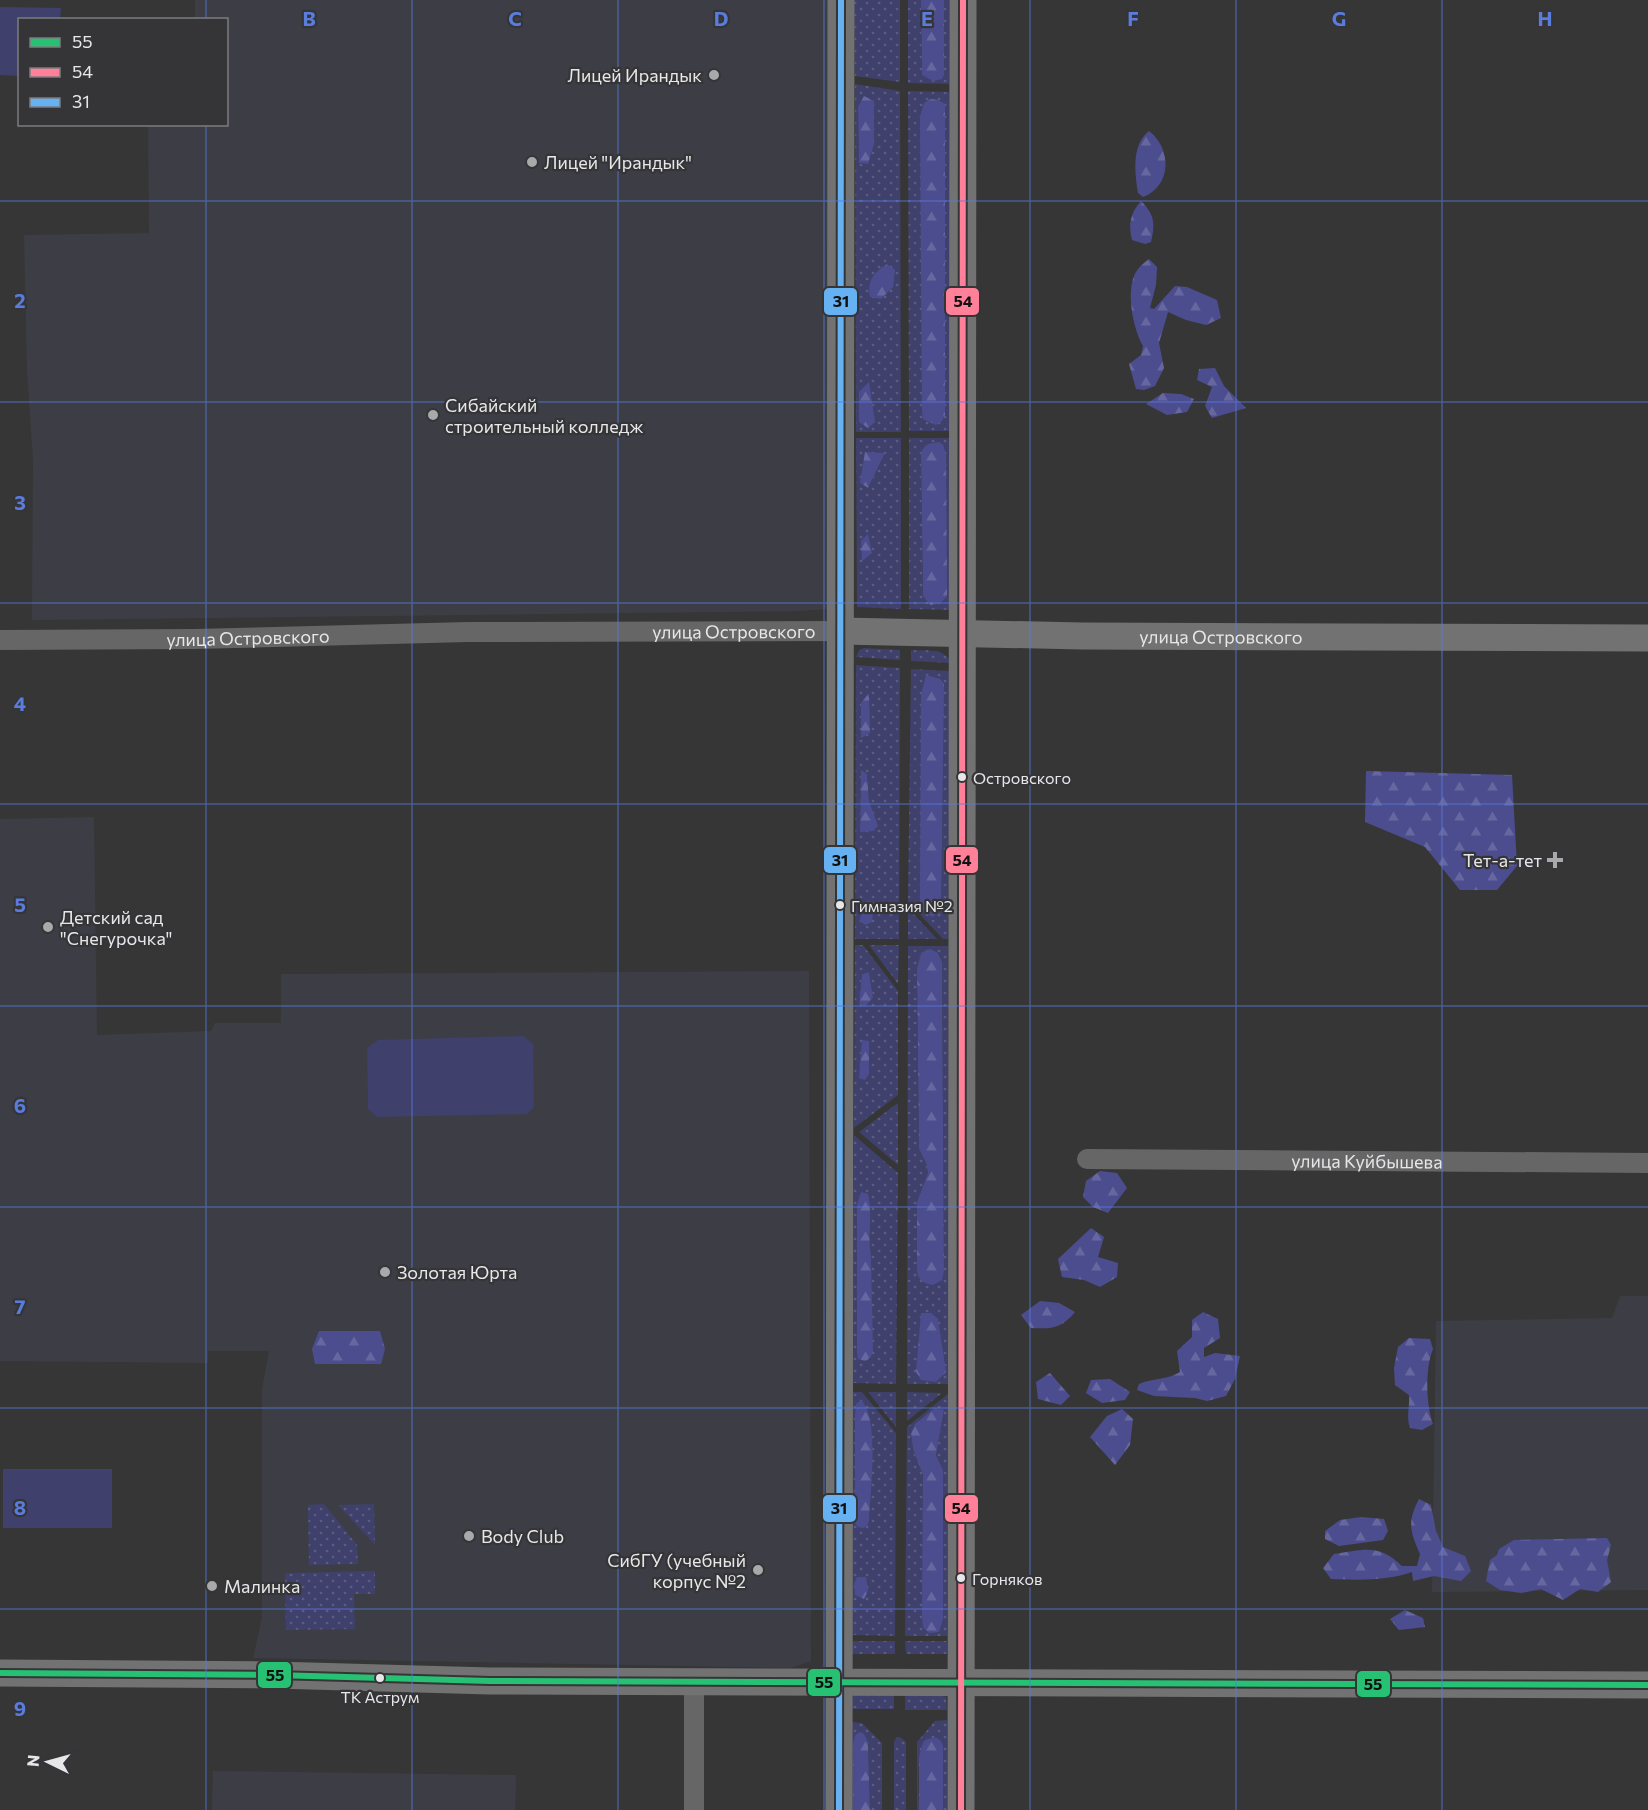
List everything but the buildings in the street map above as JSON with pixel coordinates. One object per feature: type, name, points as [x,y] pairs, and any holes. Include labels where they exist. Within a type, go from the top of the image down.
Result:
[{"type":"main road","points":[[840,1810],[841,0]]},
{"type":"main road","points":[[961,1810],[963,0]]},
{"type":"main road","name":"улица Островского","points":[[841,631],[962,635],[1648,638]]},
{"type":"main road","points":[[0,1673],[274,1675],[489,1681],[1648,1685]]},
{"type":"street","name":"улица Островского","points":[[0,640],[194,639],[468,632],[841,631]]},
{"type":"street","name":"улица Куйбышева","points":[[1087,1159],[1648,1163]]},
{"type":"street","points":[[693,1810],[694,1681]]},
{"type":"shaded area","name":"Сибайский строительный колледж","points":[[195,0],[835,0],[837,599],[827,609],[802,611],[32,620],[33,460],[27,370],[24,235],[149,233],[148,126],[228,126],[228,18],[195,18]]},
{"type":"shaded area","points":[[854,0],[900,0],[900,82],[855,76]]},
{"type":"shaded area","points":[[908,0],[921,0],[922,72],[944,75],[944,0],[949,0],[949,84],[908,83]]},
{"type":"shaded area","points":[[0,7],[61,8],[60,18],[18,18],[18,76],[0,75]]},
{"type":"shaded area","points":[[855,84],[900,91],[901,432],[856,432]],"holes":[[[858,107],[867,164],[859,163]]]},
{"type":"shaded area","points":[[908,91],[949,92],[951,431],[909,431]]},
{"type":"shaded area","points":[[856,438],[901,438],[901,609],[857,607]],"holes":[[[885,453],[868,488],[861,483]]]},
{"type":"shaded area","points":[[909,438],[951,438],[951,610],[909,609]],"holes":[[[921,453],[947,595],[940,603],[930,605],[923,596]]]},
{"type":"shaded area","points":[[864,648],[900,650],[900,660],[856,657],[859,650]]},
{"type":"shaded area","points":[[911,650],[940,652],[948,658],[950,663],[911,661]]},
{"type":"shaded area","points":[[856,665],[900,668],[899,939],[855,939]],"holes":[[[861,771],[867,774],[869,801],[860,831]]]},
{"type":"shaded area","points":[[911,669],[950,671],[948,939],[943,939],[908,902]]},
{"type":"shaded area","points":[[94,817],[97,1035],[211,1031],[215,1023],[281,1023],[281,974],[809,971],[811,1661],[791,1668],[253,1658],[262,1618],[262,1389],[269,1351],[208,1351],[208,1363],[0,1361],[0,819]]},
{"type":"shaded area","points":[[908,908],[937,939],[908,939]]},
{"type":"shaded area","points":[[855,945],[863,945],[898,991],[898,1095],[854,1128]],"holes":[[[869,972],[873,998],[865,1007],[859,1003],[862,974]]]},
{"type":"shaded area","points":[[869,945],[899,945],[898,984]]},
{"type":"shaded area","points":[[908,946],[948,946],[949,1384],[907,1384]],"holes":[[[921,953],[938,953],[942,962],[944,1271],[920,1280],[918,1275],[917,1202],[928,1173],[919,1149],[917,968]]]},
{"type":"shaded area","points":[[523,1036],[533,1044],[534,1107],[527,1114],[377,1117],[368,1109],[367,1048],[378,1040]]},
{"type":"shaded area","points":[[898,1103],[898,1165],[859,1132]]},
{"type":"shaded area","points":[[854,1135],[898,1173],[896,1384],[852,1383]]},
{"type":"shaded area","points":[[1620,1296],[1648,1296],[1648,1590],[1432,1592],[1436,1321],[1612,1318]]},
{"type":"shaded area","points":[[852,1392],[862,1392],[896,1433],[895,1636],[851,1635]]},
{"type":"shaded area","points":[[868,1392],[896,1392],[896,1427]]},
{"type":"shaded area","points":[[907,1392],[942,1393],[907,1421]]},
{"type":"shaded area","points":[[949,1393],[947,1636],[905,1636],[907,1427]],"holes":[[[944,1410],[936,1455],[943,1470],[923,1627],[923,1475],[913,1449],[911,1434]]]},
{"type":"shaded area","points":[[3,1469],[112,1469],[112,1528],[3,1528]]},
{"type":"shaded area","points":[[324,1504],[357,1545],[358,1564],[309,1565],[308,1505]]},
{"type":"shaded area","points":[[374,1504],[375,1545],[338,1505]]},
{"type":"shaded area","points":[[375,1571],[375,1594],[354,1594],[355,1629],[286,1630],[285,1573]]},
{"type":"shaded area","points":[[851,1641],[895,1641],[895,1654],[851,1654]]},
{"type":"shaded area","points":[[905,1641],[947,1641],[947,1654],[906,1654]]},
{"type":"shaded area","points":[[858,1694],[894,1695],[894,1709],[851,1709],[852,1697]]},
{"type":"shaded area","points":[[905,1695],[946,1697],[947,1710],[905,1710]]},
{"type":"shaded area","points":[[947,1720],[947,1810],[943,1810],[943,1746],[927,1739],[923,1744],[919,1762],[919,1810],[917,1810],[917,1742],[935,1721]]},
{"type":"shaded area","points":[[851,1722],[862,1723],[882,1743],[882,1810],[870,1810],[868,1743],[853,1745],[853,1810],[851,1810]]},
{"type":"shaded area","points":[[900,1737],[906,1742],[906,1810],[894,1810],[894,1742]]},
{"type":"shaded area","points":[[213,1771],[516,1775],[515,1810],[212,1810]]},
{"type":"green space","points":[[921,0],[944,0],[944,75],[942,79],[933,81],[922,75]]},
{"type":"green space","points":[[864,96],[874,101],[874,144],[868,164],[859,163],[858,107]]},
{"type":"green space","points":[[931,99],[945,104],[945,415],[936,425],[923,419],[922,411],[920,117],[924,103]]},
{"type":"green space","points":[[1149,131],[1162,147],[1166,167],[1159,185],[1153,192],[1143,197],[1138,193],[1136,160],[1139,144]]},
{"type":"green space","points":[[1141,201],[1151,215],[1153,225],[1151,242],[1145,244],[1132,240],[1130,229],[1132,215]]},
{"type":"green space","points":[[1149,259],[1157,267],[1156,285],[1150,308],[1154,309],[1175,286],[1187,287],[1217,300],[1221,318],[1206,325],[1168,312],[1159,343],[1164,368],[1155,386],[1144,390],[1136,389],[1129,364],[1141,355],[1143,346],[1133,319],[1131,286],[1139,268]]},
{"type":"green space","points":[[887,264],[895,270],[893,287],[881,299],[870,297],[869,286],[872,278]]},
{"type":"green space","points":[[1215,368],[1224,386],[1246,408],[1212,418],[1205,406],[1212,387],[1197,380],[1199,369]]},
{"type":"green space","points":[[869,382],[875,422],[868,428],[859,422],[859,392]]},
{"type":"green space","points":[[1163,393],[1181,394],[1194,399],[1187,412],[1167,415],[1146,404]]},
{"type":"green space","points":[[939,442],[943,445],[946,455],[947,595],[940,603],[930,605],[923,596],[921,453],[928,444]]},
{"type":"green space","points":[[865,452],[885,453],[868,488],[860,483]]},
{"type":"green space","points":[[868,534],[872,553],[862,561],[861,541]]},
{"type":"green space","points":[[926,675],[940,679],[944,684],[941,902],[937,914],[932,917],[920,908],[921,695]]},
{"type":"green space","points":[[869,693],[870,733],[861,738],[861,703]]},
{"type":"green space","points":[[861,770],[867,774],[869,801],[878,826],[873,831],[860,832]]},
{"type":"green space","points":[[1366,771],[1512,775],[1517,866],[1497,890],[1460,890],[1425,847],[1365,822]]},
{"type":"green space","points":[[868,901],[874,902],[872,922],[865,925],[860,921],[862,904]]},
{"type":"green space","points":[[930,949],[938,953],[942,962],[944,1271],[942,1280],[933,1285],[922,1281],[917,1270],[917,1202],[928,1173],[919,1149],[917,968],[921,953]]},
{"type":"green space","points":[[869,972],[873,998],[865,1007],[859,1003],[862,974]]},
{"type":"green space","points":[[862,1040],[869,1041],[869,1074],[865,1080],[859,1078]]},
{"type":"green space","points":[[1100,1171],[1117,1173],[1127,1188],[1108,1213],[1093,1207],[1083,1197],[1086,1181]]},
{"type":"green space","points":[[861,1192],[868,1194],[870,1209],[873,1351],[871,1357],[865,1361],[858,1359],[857,1353],[857,1205]]},
{"type":"green space","points":[[1091,1228],[1104,1237],[1098,1257],[1118,1263],[1117,1277],[1100,1287],[1084,1280],[1062,1277],[1058,1259]]},
{"type":"green space","points":[[1040,1301],[1059,1303],[1075,1312],[1065,1322],[1055,1327],[1031,1328],[1021,1315]]},
{"type":"green space","points":[[1203,1312],[1218,1319],[1220,1338],[1204,1348],[1204,1357],[1215,1353],[1240,1356],[1235,1379],[1226,1396],[1207,1401],[1195,1398],[1154,1396],[1137,1390],[1139,1384],[1180,1372],[1177,1351],[1192,1337],[1192,1320]]},
{"type":"green space","points":[[921,1313],[931,1313],[938,1319],[946,1372],[936,1382],[921,1380],[916,1372]]},
{"type":"green space","points":[[319,1331],[380,1331],[385,1349],[381,1364],[315,1364],[312,1349]]},
{"type":"green space","points":[[1409,1338],[1430,1339],[1433,1349],[1427,1386],[1433,1424],[1422,1430],[1410,1428],[1409,1395],[1395,1385],[1394,1368],[1398,1347]]},
{"type":"green space","points":[[1050,1373],[1070,1396],[1061,1405],[1038,1399],[1036,1382]]},
{"type":"green space","points":[[1110,1379],[1130,1392],[1125,1400],[1102,1403],[1086,1393],[1091,1380]]},
{"type":"green space","points":[[861,1400],[867,1409],[872,1439],[869,1521],[863,1528],[858,1527],[855,1523],[855,1415],[856,1404]]},
{"type":"green space","points":[[935,1408],[944,1410],[936,1455],[943,1470],[943,1619],[939,1632],[929,1633],[923,1627],[922,1615],[923,1475],[913,1449],[911,1434],[915,1424]]},
{"type":"green space","points":[[1122,1409],[1133,1419],[1130,1445],[1115,1465],[1090,1437],[1107,1416]]},
{"type":"green space","points":[[1419,1499],[1431,1505],[1436,1531],[1443,1547],[1465,1556],[1471,1571],[1461,1581],[1434,1576],[1413,1581],[1412,1572],[1362,1580],[1331,1579],[1323,1568],[1334,1554],[1353,1551],[1378,1551],[1402,1566],[1417,1566],[1420,1554],[1412,1533],[1411,1520]]},
{"type":"green space","points":[[1361,1517],[1384,1519],[1388,1531],[1383,1540],[1339,1546],[1325,1539],[1325,1531],[1340,1520]]},
{"type":"green space","points":[[1607,1538],[1611,1545],[1607,1560],[1611,1582],[1598,1592],[1580,1589],[1563,1600],[1541,1589],[1521,1593],[1500,1590],[1486,1581],[1490,1560],[1497,1555],[1499,1549],[1514,1540]]},
{"type":"green space","points":[[857,1577],[866,1577],[868,1591],[864,1599],[855,1595],[854,1584]]},
{"type":"green space","points":[[1405,1610],[1423,1618],[1425,1627],[1399,1630],[1390,1619]]},
{"type":"green space","points":[[860,1732],[864,1734],[868,1743],[870,1810],[853,1810],[853,1745],[855,1735]]},
{"type":"green space","points":[[937,1738],[943,1746],[943,1810],[919,1810],[919,1757],[923,1742]]},
{"type":"transit line","name":"31","points":[[839,1810],[841,0]]},
{"type":"transit line","name":"54","points":[[961,1810],[963,0]]},
{"type":"transit line","name":"55","points":[[0,1673],[274,1675],[490,1681],[1648,1685]]},
{"type":"place","name":"Лицей Ирандык","points":[[714,75]]},
{"type":"place","name":"Лицей \"Ирандык\"","points":[[532,162]]},
{"type":"place","name":"Сибайский строительный колледж","points":[[433,415]]},
{"type":"place","name":"Островского","points":[[962,777]]},
{"type":"place","name":"Тет-а-тет","points":[[1555,860]]},
{"type":"place","name":"Гимназия №2","points":[[840,905]]},
{"type":"place","name":"Детский сад \"Снегурочка\"","points":[[48,927]]},
{"type":"place","name":"Золотая Юрта","points":[[385,1272]]},
{"type":"place","name":"Body Club","points":[[469,1536]]},
{"type":"place","name":"СибГУ (учебный корпус №2","points":[[758,1570]]},
{"type":"place","name":"Горняков","points":[[961,1578]]},
{"type":"place","name":"Малинка","points":[[212,1586]]},
{"type":"place","name":"ТК Аструм","points":[[380,1678]]}]
